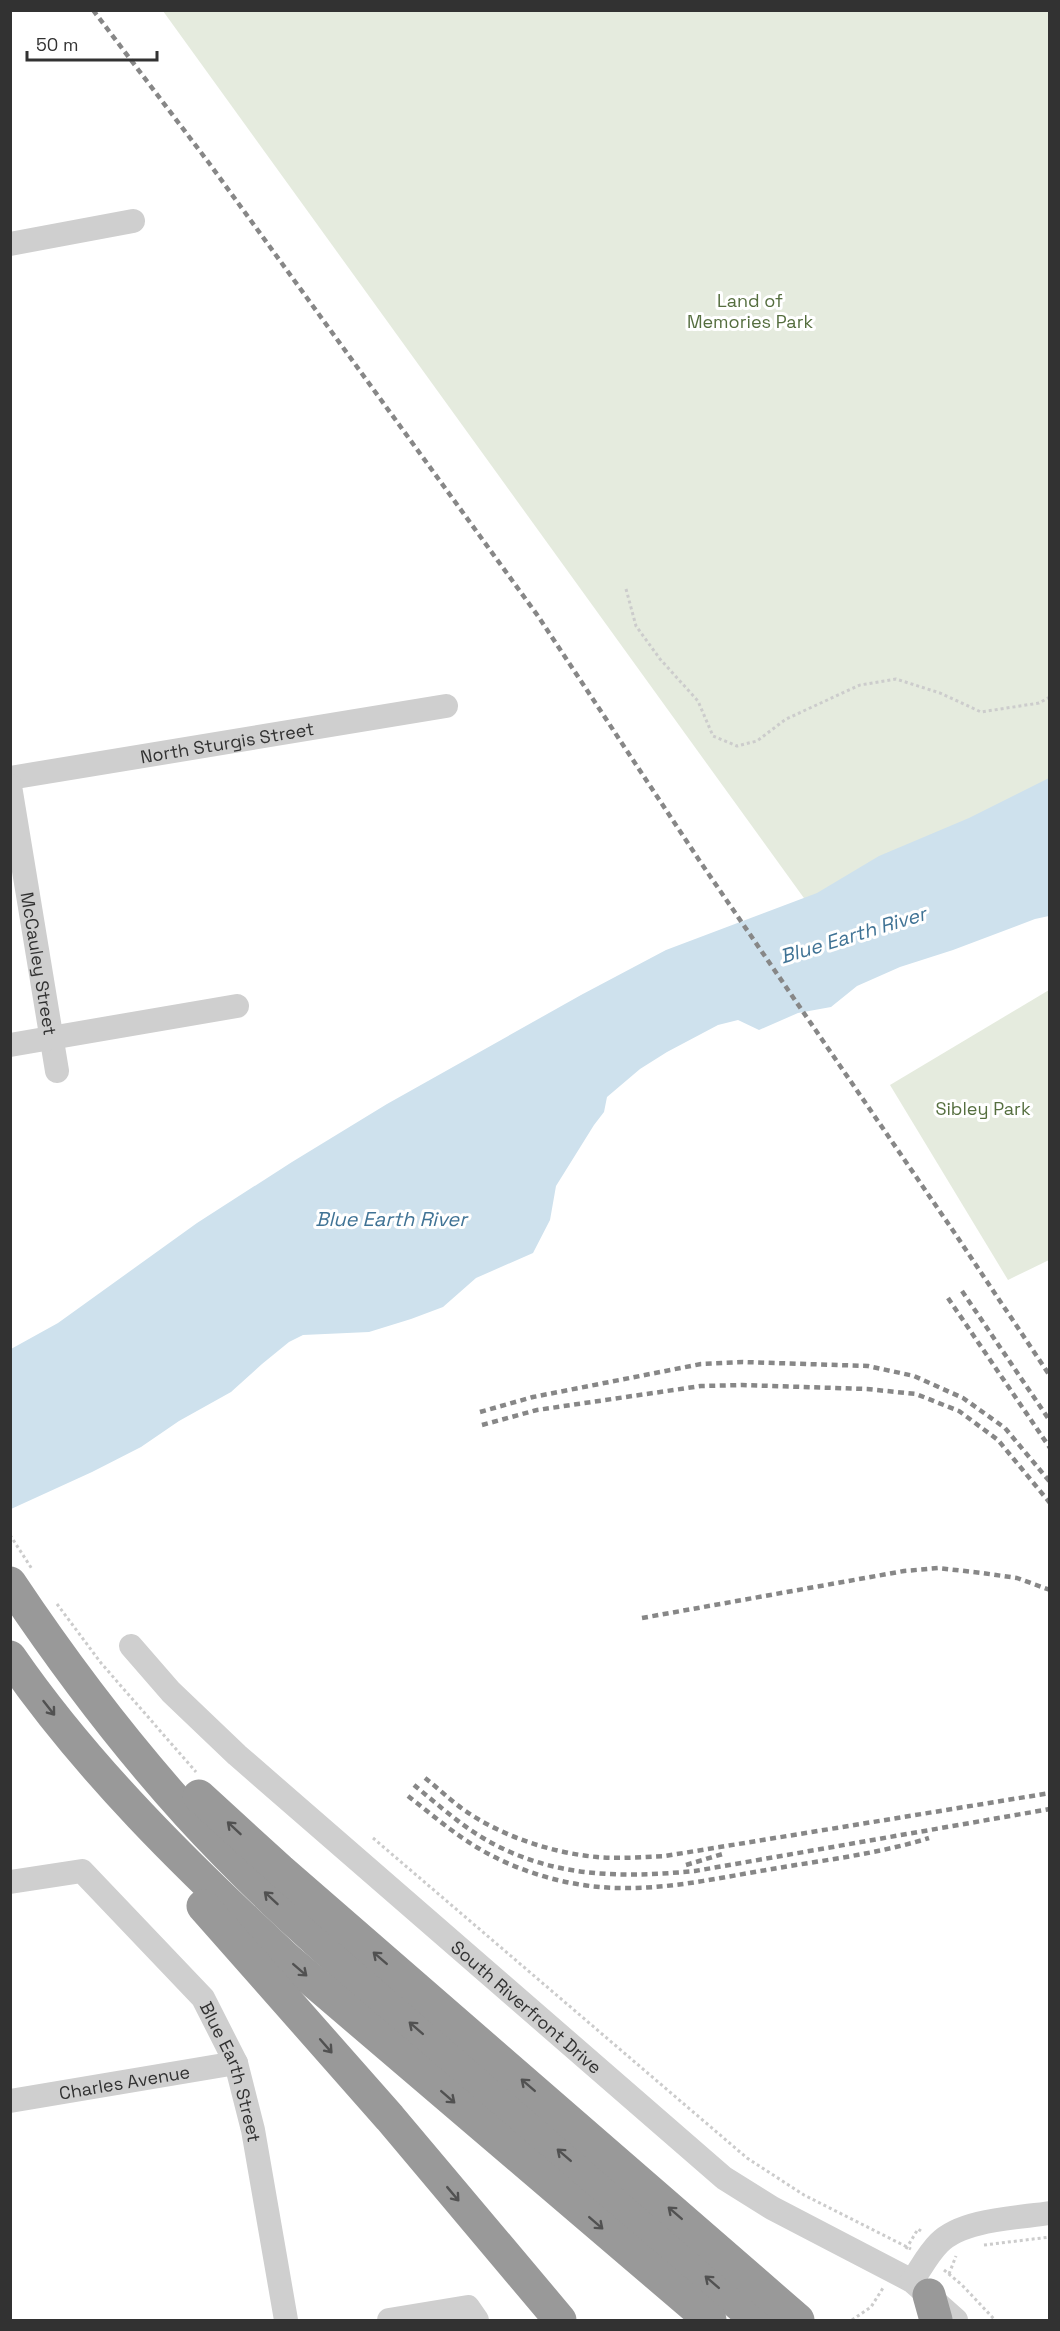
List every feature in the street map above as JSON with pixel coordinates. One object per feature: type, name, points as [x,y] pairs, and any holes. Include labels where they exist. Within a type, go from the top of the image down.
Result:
[{"type":"highway","points":[[10,1583],[45,1636],[82,1685],[188,1814],[264,1892],[337,1960],[757,2320]]},
{"type":"highway","points":[[12,1659],[89,1758],[170,1869],[390,2118],[560,2320]]},
{"type":"highway","points":[[82,1685],[280,1870],[798,2320]]},
{"type":"highway","points":[[89,1758],[174,1850],[287,1959],[710,2320]]},
{"type":"street","points":[[10,244],[133,221]]},
{"type":"street","name":"North Sturgis Street","points":[[10,778],[446,706]]},
{"type":"street","name":"McCauley Street","points":[[10,786],[57,1071]]},
{"type":"street","points":[[10,1045],[237,1006]]},
{"type":"street","name":"South Riverfront Drive","points":[[131,1646],[171,1692],[237,1755],[724,2178],[772,2208],[924,2288],[956,2320]]},
{"type":"street","name":"Blue Earth Street","points":[[10,1882],[82,1871],[203,1998],[236,2063],[253,2130],[286,2320]]},
{"type":"street","name":"Charles Avenue","points":[[10,2101],[236,2063]]},
{"type":"street","points":[[924,2288],[928,2257],[940,2241],[957,2231],[982,2223],[1050,2213]]},
{"type":"street","points":[[389,2320],[472,2314]]},
{"type":"path","points":[[626,589],[636,626],[660,660],[698,700],[713,736],[736,746],[756,741],[786,719],[860,685],[897,679],[940,693],[981,712],[1039,703],[1050,697]]},
{"type":"path","points":[[373,1838],[747,2158],[804,2195],[928,2257],[924,2288]]},
{"type":"path","points":[[978,2246],[1050,2237]]},
{"type":"path","points":[[924,2288],[956,2256]]},
{"type":"path","points":[[852,2320],[871,2307],[924,2288],[962,2284],[995,2320]]},
{"type":"green space","name":"Land of Memories Park","points":[[163,11],[1049,11],[1049,811],[814,912]]},
{"type":"green space","name":"Sibley Park","points":[[1049,990],[1049,1260],[1008,1280],[890,1085]]},
{"type":"water","name":"Blue Earth River","points":[[1049,778],[1049,916],[900,967],[857,986],[831,1007],[798,1013],[759,1030],[738,1020],[718,1025],[667,1052],[640,1069],[607,1097],[604,1112],[556,1186],[550,1220],[533,1253],[476,1278],[443,1307],[411,1319],[369,1332],[303,1335],[289,1342],[231,1392],[179,1421],[141,1447],[11,1509],[11,1349],[58,1323],[197,1223],[292,1162],[387,1104],[581,995],[666,950],[817,893],[879,856],[969,818]]},
{"type":"railway","points":[[93,10],[209,163],[538,616],[699,860],[1050,1376]]},
{"type":"railway","points":[[962,1291],[1050,1421]]},
{"type":"railway","points":[[948,1298],[1050,1448]]},
{"type":"railway","points":[[480,1412],[533,1397],[701,1364],[743,1362],[868,1366],[914,1376],[963,1398],[1005,1428],[1050,1482]]},
{"type":"railway","points":[[482,1425],[537,1410],[701,1386],[867,1389],[916,1394],[959,1411],[998,1440],[1050,1503]]},
{"type":"railway","points":[[642,1618],[904,1571],[938,1568],[1017,1578],[1050,1590]]},
{"type":"railway","points":[[425,1778],[464,1810],[510,1835],[562,1852],[614,1858],[665,1856],[1050,1793]]},
{"type":"railway","points":[[414,1785],[465,1826],[508,1851],[560,1868],[613,1874],[695,1871],[1050,1809]]},
{"type":"railway","points":[[408,1796],[460,1836],[511,1865],[566,1882],[603,1887],[660,1887],[697,1882],[871,1852],[929,1838]]},
{"type":"railway","points":[[686,1865],[726,1853]]}]
